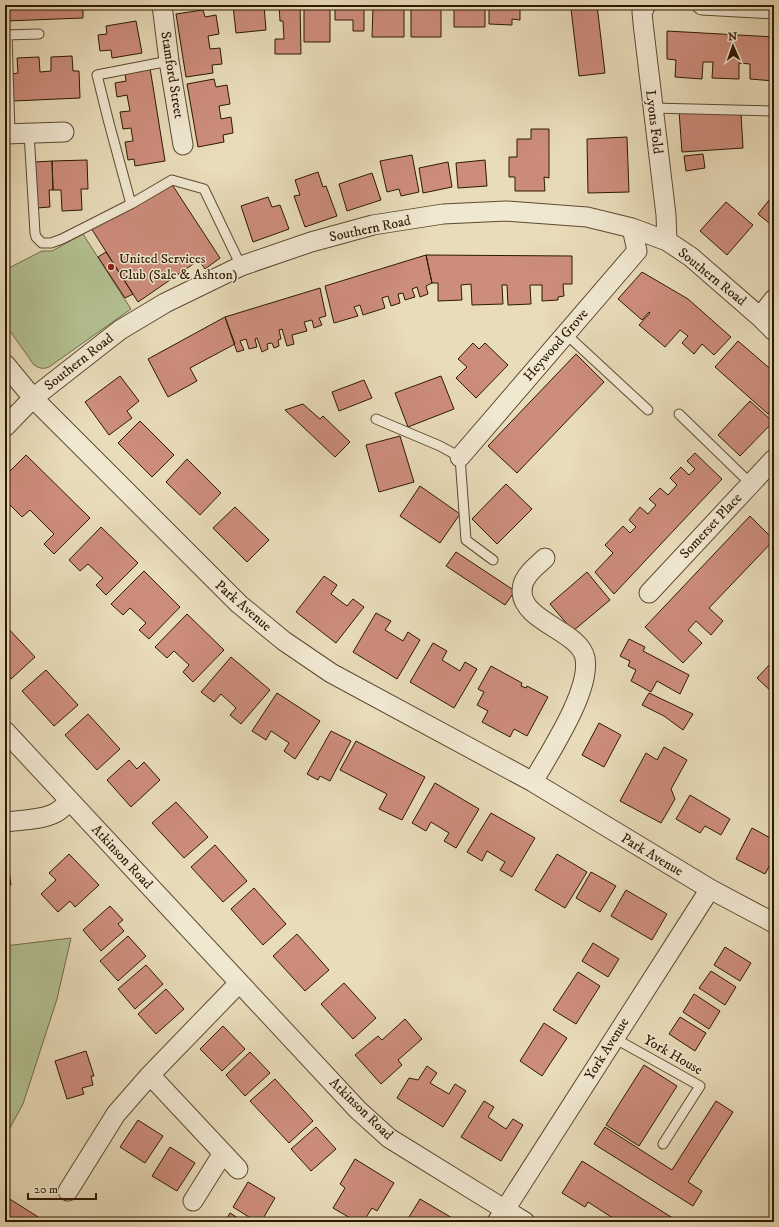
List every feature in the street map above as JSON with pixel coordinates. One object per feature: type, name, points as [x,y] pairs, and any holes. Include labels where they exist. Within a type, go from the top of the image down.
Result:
[{"type":"street","name":"Stamford Street","points":[[162,5],[169,61],[183,145]]},
{"type":"street","name":"Lyons Fold","points":[[646,5],[642,12],[652,108],[666,216],[667,241]]},
{"type":"street","points":[[702,5],[774,9]]},
{"type":"street","points":[[7,134],[64,132]]},
{"type":"street","name":"Southern Road","points":[[5,427],[32,398],[120,330],[165,303],[241,266],[311,242],[373,225],[443,214],[506,211],[587,217],[632,228],[667,241],[691,257],[774,331]]},
{"type":"street","name":"Heywood Grove","points":[[460,457],[637,251],[632,228]]},
{"type":"street","points":[[760,317],[774,299]]},
{"type":"street","name":"Park Avenue","points":[[5,364],[32,398],[239,604],[284,641],[331,673],[533,782],[710,889],[774,923]]},
{"type":"street","name":"Somerset Place","points":[[650,593],[750,483],[774,459]]},
{"type":"street","points":[[533,782],[572,712],[583,684],[586,666],[580,646],[530,609],[522,597],[522,587],[526,578],[545,558]]},
{"type":"street","name":"Atkinson Road","points":[[5,731],[358,1110],[389,1138],[501,1216],[524,1222]]},
{"type":"street","points":[[5,822],[40,818],[54,814],[61,810],[70,801]]},
{"type":"street","name":"York Avenue","points":[[501,1216],[710,889]]},
{"type":"street","points":[[68,1191],[116,1114],[150,1076],[239,983]]},
{"type":"street","points":[[150,1076],[238,1169]]},
{"type":"street","points":[[193,1201],[223,1153]]},
{"type":"lane","points":[[7,134],[6,35],[39,34]]},
{"type":"lane","points":[[131,204],[97,75],[169,61]]},
{"type":"lane","points":[[652,108],[774,111]]},
{"type":"lane","points":[[29,133],[35,233],[36,237],[42,243],[51,243],[131,204],[172,180],[204,189],[241,266]]},
{"type":"lane","points":[[566,334],[648,410]]},
{"type":"lane","points":[[678,414],[750,483]]},
{"type":"lane","points":[[376,419],[440,446],[460,457],[466,540],[493,560]]},
{"type":"lane","name":"York House","points":[[614,1038],[700,1086],[663,1144]]},
{"type":"green space","points":[[83,234],[131,309],[49,367],[40,368],[34,365],[5,324],[5,270],[42,251],[52,251]]},
{"type":"green space","points":[[71,938],[57,999],[23,1104],[5,1137],[5,946]]},
{"type":"building","points":[[5,5],[83,5],[83,18],[5,21]]},
{"type":"building","points":[[233,5],[264,5],[266,30],[236,33]]},
{"type":"building","points":[[279,5],[300,5],[301,54],[275,54],[275,39],[284,39],[283,21],[280,21]]},
{"type":"building","points":[[304,5],[330,5],[330,42],[304,42]]},
{"type":"building","points":[[335,5],[364,5],[364,31],[353,31],[353,20],[335,20]]},
{"type":"building","points":[[454,5],[485,5],[485,27],[454,27]]},
{"type":"building","points":[[489,5],[520,5],[520,20],[512,19],[512,25],[489,24]]},
{"type":"building","points":[[597,5],[605,73],[579,76],[571,9]]},
{"type":"building","points":[[373,7],[404,7],[404,37],[372,37]]},
{"type":"building","points":[[441,7],[441,37],[411,37],[411,8]]},
{"type":"building","points":[[203,10],[205,17],[216,15],[219,34],[208,36],[210,49],[220,48],[222,64],[212,65],[213,73],[186,77],[176,14]]},
{"type":"building","points":[[136,21],[142,53],[112,58],[111,50],[100,51],[98,35],[107,34],[106,26]]},
{"type":"building","points":[[667,31],[774,37],[774,81],[750,79],[750,64],[739,63],[739,79],[712,78],[713,62],[703,62],[702,79],[675,77],[676,60],[667,59]]},
{"type":"building","points":[[72,56],[73,71],[79,71],[80,98],[13,101],[12,74],[18,73],[17,58],[39,57],[40,72],[51,71],[51,57]]},
{"type":"building","points":[[150,68],[165,161],[135,166],[134,159],[128,160],[125,142],[133,141],[131,128],[123,129],[120,112],[130,111],[127,95],[117,97],[115,83],[126,81],[125,73]]},
{"type":"building","points":[[214,79],[216,87],[227,85],[230,104],[219,106],[221,119],[231,117],[233,133],[223,135],[224,142],[198,147],[187,84]]},
{"type":"building","points":[[679,111],[741,114],[743,148],[682,152]]},
{"type":"building","points":[[531,129],[549,129],[549,178],[544,177],[545,191],[515,191],[515,177],[509,177],[509,157],[517,157],[517,139],[531,139]]},
{"type":"building","points":[[627,137],[629,192],[588,193],[587,139]]},
{"type":"building","points":[[703,154],[705,168],[686,171],[684,156]]},
{"type":"building","points":[[412,155],[419,192],[401,196],[399,189],[387,192],[380,161]]},
{"type":"building","points":[[87,160],[88,189],[81,189],[82,210],[62,211],[61,190],[53,190],[52,161]]},
{"type":"building","points":[[485,160],[487,186],[458,188],[456,163]]},
{"type":"building","points":[[52,161],[53,190],[49,190],[50,207],[37,208],[35,162]]},
{"type":"building","points":[[448,162],[452,187],[423,193],[419,168]]},
{"type":"building","points":[[318,172],[323,187],[326,186],[337,216],[305,227],[294,196],[300,195],[295,180]]},
{"type":"building","points":[[372,173],[381,200],[347,211],[339,184]]},
{"type":"building","points":[[171,183],[220,258],[205,269],[199,260],[138,302],[91,228]]},
{"type":"building","points":[[774,194],[774,227],[758,214]]},
{"type":"building","points":[[268,197],[272,207],[280,205],[289,229],[253,242],[241,206]]},
{"type":"building","points":[[726,202],[753,225],[727,255],[700,231]]},
{"type":"building","points":[[106,252],[133,294],[125,298],[98,257]]},
{"type":"building","points":[[426,255],[572,256],[572,284],[563,284],[564,296],[558,297],[558,300],[542,301],[542,285],[530,285],[531,304],[508,305],[507,285],[502,285],[503,304],[472,305],[471,284],[461,285],[462,300],[438,301],[438,283],[432,283]]},
{"type":"building","points":[[426,255],[432,283],[426,286],[428,294],[420,297],[417,287],[412,289],[415,297],[405,300],[403,293],[398,294],[400,303],[391,306],[388,296],[382,298],[385,308],[363,315],[360,305],[354,307],[358,316],[334,323],[325,286]]},
{"type":"building","points":[[642,272],[688,299],[731,337],[714,355],[702,344],[694,354],[682,343],[688,336],[680,330],[665,347],[639,325],[650,313],[649,312],[642,320],[618,299]]},
{"type":"building","points":[[320,288],[326,316],[319,318],[322,325],[314,328],[312,320],[304,322],[307,331],[292,335],[294,344],[287,346],[282,329],[279,330],[281,339],[278,340],[279,346],[274,348],[272,343],[267,344],[268,349],[262,352],[257,338],[255,339],[257,347],[249,349],[246,339],[240,341],[244,350],[237,352],[225,317]]},
{"type":"building","points":[[225,317],[235,344],[190,368],[197,381],[168,397],[148,359]]},
{"type":"building","points":[[738,341],[774,372],[774,407],[768,414],[715,367]]},
{"type":"building","points":[[473,343],[479,349],[485,343],[508,365],[476,398],[456,378],[467,367],[458,359]]},
{"type":"building","points":[[576,354],[604,382],[517,473],[488,446]]},
{"type":"building","points":[[120,376],[139,401],[127,411],[132,418],[109,435],[85,402]]},
{"type":"building","points":[[441,376],[454,409],[408,427],[395,393]]},
{"type":"building","points":[[364,380],[372,398],[339,411],[332,392]]},
{"type":"building","points":[[750,401],[773,422],[740,456],[718,435]]},
{"type":"building","points":[[303,404],[320,419],[323,416],[350,442],[335,457],[285,410]]},
{"type":"building","points":[[140,421],[174,455],[152,477],[118,443]]},
{"type":"building","points":[[400,436],[414,482],[379,492],[366,445]]},
{"type":"building","points":[[695,453],[722,479],[614,594],[595,572],[613,553],[605,545],[623,526],[630,533],[636,527],[629,520],[640,507],[648,514],[656,505],[649,499],[660,488],[668,495],[677,485],[670,478],[681,467],[689,475],[695,469],[687,461]]},
{"type":"building","points":[[26,455],[90,518],[54,554],[44,544],[54,534],[30,510],[22,517],[5,500],[5,476]]},
{"type":"building","points":[[187,459],[221,493],[200,515],[166,482]]},
{"type":"building","points":[[506,484],[532,509],[497,544],[472,519]]},
{"type":"building","points":[[420,486],[460,514],[440,543],[400,516]]},
{"type":"building","points":[[235,507],[269,540],[247,562],[213,528]]},
{"type":"building","points":[[750,516],[774,540],[709,608],[723,621],[711,635],[696,621],[688,630],[702,643],[683,663],[645,627]]},
{"type":"building","points":[[101,527],[138,563],[106,595],[96,585],[103,578],[88,564],[80,571],[69,560]]},
{"type":"building","points":[[456,552],[515,591],[505,605],[446,566]]},
{"type":"building","points":[[144,571],[180,607],[149,639],[139,630],[146,623],[130,608],[123,615],[111,604]]},
{"type":"building","points":[[587,572],[610,600],[573,631],[550,604]]},
{"type":"building","points":[[324,576],[337,585],[331,594],[347,606],[353,599],[364,607],[336,643],[296,612]]},
{"type":"building","points":[[376,613],[391,621],[385,630],[403,641],[408,632],[420,640],[397,679],[353,652]]},
{"type":"building","points":[[187,614],[224,650],[193,682],[183,672],[189,665],[174,651],[167,658],[155,647]]},
{"type":"building","points":[[5,625],[35,657],[11,679],[5,672]]},
{"type":"building","points":[[629,639],[645,647],[643,651],[689,675],[680,694],[657,681],[651,692],[631,681],[636,670],[628,666],[630,661],[620,656]]},
{"type":"building","points":[[433,643],[447,651],[442,660],[460,671],[465,662],[477,669],[454,708],[410,682]]},
{"type":"building","points":[[231,657],[270,690],[241,724],[230,715],[236,708],[221,694],[214,702],[201,692]]},
{"type":"building","points":[[774,660],[774,694],[757,678]]},
{"type":"building","points":[[491,666],[522,683],[521,686],[526,688],[527,686],[548,697],[527,736],[514,729],[510,737],[482,722],[488,711],[477,705],[484,692],[478,689]]},
{"type":"building","points":[[46,670],[78,705],[54,726],[22,691]]},
{"type":"building","points":[[277,693],[320,721],[295,759],[284,751],[289,743],[271,731],[266,740],[252,731]]},
{"type":"building","points":[[649,693],[693,714],[683,730],[664,716],[642,705]]},
{"type":"building","points":[[88,714],[120,749],[97,770],[65,735]]},
{"type":"building","points":[[599,723],[621,735],[604,767],[582,755]]},
{"type":"building","points":[[331,731],[351,741],[330,781],[320,776],[318,780],[307,774]]},
{"type":"building","points":[[356,741],[425,777],[402,820],[379,809],[387,794],[340,770]]},
{"type":"building","points":[[664,747],[687,760],[671,789],[675,799],[661,823],[620,801],[646,753],[657,760]]},
{"type":"building","points":[[129,760],[137,769],[144,762],[160,780],[131,807],[107,780]]},
{"type":"building","points":[[435,783],[479,809],[456,848],[444,841],[449,833],[431,822],[426,831],[412,823]]},
{"type":"building","points":[[690,795],[730,819],[721,835],[705,826],[700,833],[676,819]]},
{"type":"building","points":[[176,802],[208,837],[184,858],[152,823]]},
{"type":"building","points":[[491,813],[535,838],[512,877],[500,870],[505,862],[487,851],[482,861],[467,852]]},
{"type":"building","points":[[752,828],[774,840],[774,857],[765,874],[736,859]]},
{"type":"building","points":[[215,845],[247,881],[223,902],[191,867]]},
{"type":"building","points":[[69,854],[99,885],[75,907],[70,901],[58,912],[41,894],[56,880],[49,873]]},
{"type":"building","points":[[557,854],[587,872],[565,908],[535,890]]},
{"type":"building","points":[[5,857],[7,857],[11,885],[6,886],[9,904],[5,905]]},
{"type":"building","points":[[591,872],[616,886],[600,912],[576,898]]},
{"type":"building","points":[[254,888],[286,924],[263,945],[231,909]]},
{"type":"building","points":[[626,890],[667,914],[652,940],[611,916]]},
{"type":"building","points":[[110,906],[123,920],[118,924],[124,931],[101,951],[83,930]]},
{"type":"building","points":[[297,934],[329,970],[305,991],[273,956]]},
{"type":"building","points":[[128,936],[146,956],[118,981],[100,961]]},
{"type":"building","points":[[593,943],[619,959],[608,977],[582,961]]},
{"type":"building","points":[[725,947],[751,963],[740,981],[714,965]]},
{"type":"building","points":[[146,965],[163,984],[135,1009],[118,989]]},
{"type":"building","points":[[711,971],[736,987],[725,1005],[699,988]]},
{"type":"building","points":[[578,972],[600,986],[576,1024],[553,1010]]},
{"type":"building","points":[[344,983],[376,1018],[353,1039],[321,1004]]},
{"type":"building","points":[[166,989],[184,1009],[156,1034],[138,1014]]},
{"type":"building","points":[[694,994],[720,1011],[709,1029],[683,1012]]},
{"type":"building","points":[[680,1017],[706,1033],[695,1051],[669,1034]]},
{"type":"building","points":[[405,1019],[422,1039],[398,1060],[402,1065],[381,1084],[355,1055],[378,1036],[382,1040]]},
{"type":"building","points":[[544,1023],[567,1038],[542,1076],[520,1061]]},
{"type":"building","points":[[223,1026],[245,1049],[222,1071],[200,1049]]},
{"type":"building","points":[[86,1051],[94,1076],[91,1076],[93,1085],[82,1088],[84,1094],[67,1099],[55,1061]]},
{"type":"building","points":[[250,1052],[270,1073],[245,1096],[226,1075]]},
{"type":"building","points":[[644,1065],[677,1086],[639,1146],[606,1125]]},
{"type":"building","points":[[427,1066],[437,1073],[430,1083],[449,1094],[455,1084],[466,1091],[443,1127],[397,1098],[409,1078],[418,1080]]},
{"type":"building","points":[[275,1079],[313,1121],[289,1143],[250,1101]]},
{"type":"building","points":[[484,1101],[494,1107],[488,1117],[506,1129],[513,1119],[523,1125],[501,1161],[461,1137]]},
{"type":"building","points":[[716,1101],[733,1112],[688,1182],[702,1191],[693,1206],[594,1144],[605,1127],[672,1170]]},
{"type":"building","points":[[138,1120],[163,1136],[145,1163],[120,1147]]},
{"type":"building","points":[[316,1127],[336,1149],[311,1171],[291,1149]]},
{"type":"building","points":[[170,1147],[195,1163],[177,1191],[152,1176]]},
{"type":"building","points":[[355,1159],[394,1183],[377,1211],[372,1208],[363,1222],[357,1222],[333,1208],[345,1188],[340,1184]]},
{"type":"building","points":[[582,1161],[679,1222],[619,1222],[588,1202],[585,1207],[562,1193]]},
{"type":"building","points":[[248,1182],[275,1198],[261,1222],[257,1222],[233,1207]]},
{"type":"building","points":[[5,1196],[46,1222],[5,1222]]},
{"type":"building","points":[[420,1199],[459,1222],[406,1222]]},
{"type":"building","points":[[230,1213],[244,1222],[225,1222]]},
{"type":"place","name":"United Services Club (Sale & Ashton)","points":[[111,267]]}]
